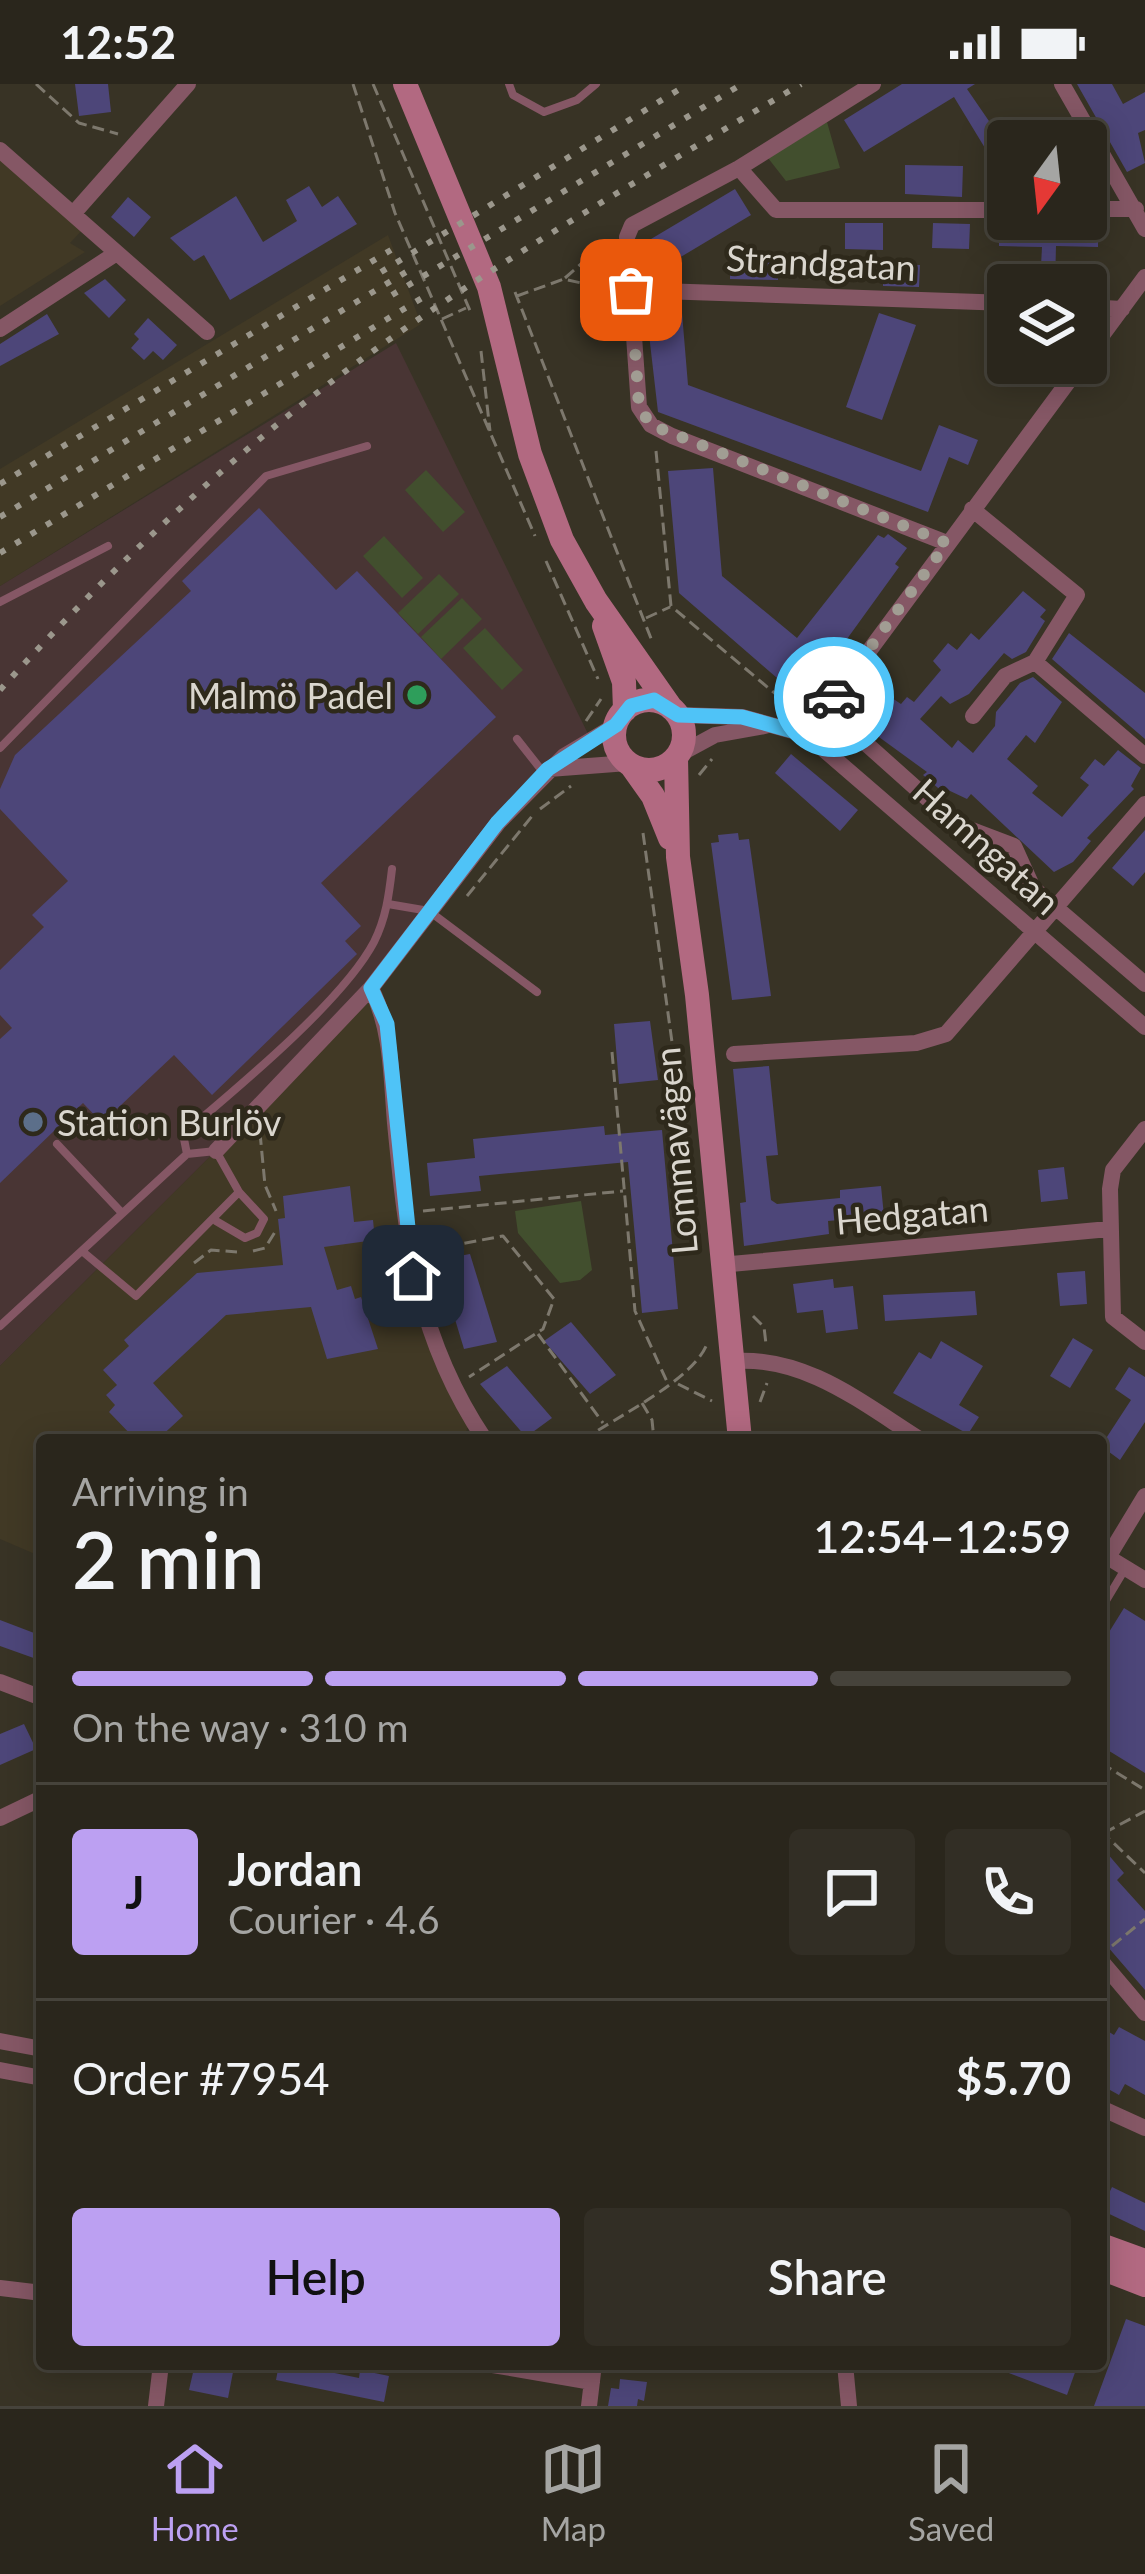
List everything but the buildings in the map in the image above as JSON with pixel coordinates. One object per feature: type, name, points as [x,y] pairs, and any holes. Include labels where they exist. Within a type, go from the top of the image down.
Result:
[{"type":"street","points":[[73,214],[188,84]]},
{"type":"street","name":"Lommavägen","points":[[405,84],[489,287],[542,491],[596,602],[624,682],[615,743],[653,796],[678,857]]},
{"type":"street","points":[[874,84],[629,230],[639,407],[658,429],[947,543]]},
{"type":"street","points":[[1062,84],[1145,229]]},
{"type":"street","points":[[0,150],[207,332]]},
{"type":"street","points":[[739,168],[776,210],[987,210]]},
{"type":"street","points":[[1107,209],[1136,209]]},
{"type":"street","points":[[0,329],[116,254]]},
{"type":"street","points":[[1107,329],[1145,278]]},
{"type":"street","name":"Strandgatan","points":[[631,290],[987,302]]},
{"type":"street","points":[[1107,308],[1122,309]]},
{"type":"street","points":[[807,735],[1066,384]]},
{"type":"street","points":[[972,508],[1076,591],[1072,606],[1035,662],[1005,676],[974,716]]},
{"type":"street","name":"Lommavägen","points":[[596,602],[674,711],[684,738],[677,757],[678,857],[697,995],[739,1434]]},
{"type":"street","points":[[1035,662],[1145,756]]},
{"type":"street","points":[[216,1151],[371,988],[497,823],[546,771],[648,700],[674,711]]},
{"type":"street","name":"Hamngatan","points":[[674,711],[742,717],[807,735],[1145,1027]]},
{"type":"street","name":"Hamngatan","points":[[677,757],[715,735],[778,727]]},
{"type":"street","points":[[862,740],[956,824],[1014,846],[1034,888],[1145,984]]},
{"type":"street","points":[[546,771],[629,764],[652,770],[677,757]]},
{"type":"street","points":[[734,1054],[932,1040],[969,1013],[1145,804]]},
{"type":"street","points":[[371,988],[387,1024],[404,1212],[420,1307],[453,1388],[481,1434]]},
{"type":"street","points":[[1145,1129],[1114,1170],[1109,1229],[1113,1317],[1145,1342]]},
{"type":"street","name":"Hedgatan","points":[[720,1265],[1109,1229]]},
{"type":"street","points":[[733,1361],[768,1361],[807,1371],[911,1434]]},
{"type":"street","points":[[466,1434],[470,1417]]},
{"type":"street","points":[[1107,1552],[1145,1496]]},
{"type":"street","points":[[1107,1556],[1145,1580]]},
{"type":"street","points":[[0,1682],[36,1696]]},
{"type":"street","points":[[0,1818],[36,1801]]},
{"type":"street","points":[[1107,1966],[1145,2014]]},
{"type":"street","points":[[0,2041],[36,2048]]},
{"type":"street","points":[[0,2070],[36,2077]]},
{"type":"street","points":[[1107,2111],[1145,2128]]},
{"type":"street","points":[[1107,2247],[1145,2261]]},
{"type":"street","points":[[1107,2270],[1145,2284]]},
{"type":"street","points":[[0,2288],[36,2293]]},
{"type":"street","points":[[156,2406],[160,2370]]},
{"type":"street","points":[[558,2370],[593,2373],[589,2406]]},
{"type":"street","points":[[845,2370],[849,2406]]},
{"type":"lane","points":[[509,84],[513,95],[544,112],[577,100],[596,84]]},
{"type":"lane","points":[[0,748],[266,476],[367,446]]},
{"type":"lane","points":[[0,602],[108,546]]},
{"type":"lane","points":[[517,739],[546,771]]},
{"type":"lane","points":[[187,1154],[183,1134],[249,1079],[360,965],[388,904],[392,869]]},
{"type":"lane","points":[[388,904],[430,911],[537,992]]},
{"type":"lane","points":[[57,1144],[122,1214]]},
{"type":"lane","points":[[0,1326],[187,1154],[216,1151],[239,1192],[264,1219],[257,1233],[244,1238],[216,1221]]},
{"type":"lane","points":[[82,1250],[136,1296],[216,1221],[239,1192]]},
{"type":"lane","points":[[1107,1599],[1126,1568]]},
{"type":"path","points":[[36,84],[79,124],[108,127],[120,135]]},
{"type":"path","points":[[353,84],[395,213],[536,537]]},
{"type":"path","points":[[373,84],[478,328]]},
{"type":"path","points":[[564,279],[612,235],[629,230]]},
{"type":"path","points":[[631,290],[564,279],[517,297],[644,619],[671,606]]},
{"type":"path","points":[[440,320],[469,307]]},
{"type":"path","points":[[480,349],[490,435]]},
{"type":"path","points":[[658,429],[671,606],[785,703]]},
{"type":"path","points":[[545,558],[595,671]]},
{"type":"path","points":[[694,784],[724,751]]},
{"type":"path","points":[[642,824],[692,1184]]},
{"type":"path","points":[[612,1052],[635,1311],[673,1385],[713,1402],[715,1410]]},
{"type":"path","points":[[404,1212],[625,1190]]},
{"type":"path","points":[[446,1312],[433,1249],[503,1236],[554,1299],[552,1315],[536,1333],[453,1388]]},
{"type":"path","points":[[746,1308],[764,1327],[768,1361],[760,1407]]},
{"type":"path","points":[[592,1434],[641,1400],[673,1385],[708,1346],[706,1328]]},
{"type":"path","points":[[536,1333],[604,1425]]},
{"type":"path","points":[[641,1400],[653,1434]]},
{"type":"path","points":[[1107,1767],[1145,1790]]},
{"type":"path","points":[[1107,1830],[1145,1811]]},
{"type":"path","points":[[1107,1837],[1145,1873]]},
{"type":"path","points":[[1107,1953],[1145,1919]]},
{"type":"shaded area","points":[[0,150],[86,226],[70,243],[85,252],[0,306]]},
{"type":"shaded area","points":[[388,235],[421,324],[0,586],[0,469]]},
{"type":"shaded area","points":[[396,343],[591,740],[564,756],[298,1069],[0,1366],[0,586]]},
{"type":"shaded area","points":[[371,988],[382,1009],[413,1276],[470,1417],[466,1434],[36,1434],[36,1554],[0,1539],[0,1366],[298,1069]]},
{"type":"green space","points":[[827,122],[840,168],[786,181],[768,158]]},
{"type":"green space","points":[[426,470],[465,512],[443,532],[405,490]]},
{"type":"green space","points":[[384,536],[423,578],[402,598],[363,556]]},
{"type":"green space","points":[[439,574],[459,594],[418,634],[398,613]]},
{"type":"green space","points":[[462,598],[482,619],[441,659],[421,637]]},
{"type":"green space","points":[[485,628],[523,670],[502,690],[463,648]]},
{"type":"green space","points":[[581,1201],[592,1270],[580,1280],[560,1283],[518,1233],[515,1211]]},
{"type":"railway","points":[[381,272],[688,84]]},
{"type":"railway","points":[[392,295],[742,84]]},
{"type":"railway","points":[[0,690],[172,516],[313,396],[523,251],[801,84]]},
{"type":"railway","points":[[0,484],[391,250]]},
{"type":"railway","points":[[0,517],[406,272]]},
{"type":"railway","points":[[0,553],[427,295]]},
{"type":"way so far","points":[[631,290],[639,407],[651,425],[947,543],[834,697]]},
{"type":"place","name":"Malmö Padel","points":[[417,695]]},
{"type":"place","name":"Station Burlöv","points":[[33,1122]]},
{"type":"route","points":[[413,1276],[387,1024],[371,988],[497,823],[548,769],[616,725],[631,706],[654,700],[678,715],[755,719],[807,735],[834,697]]}]
